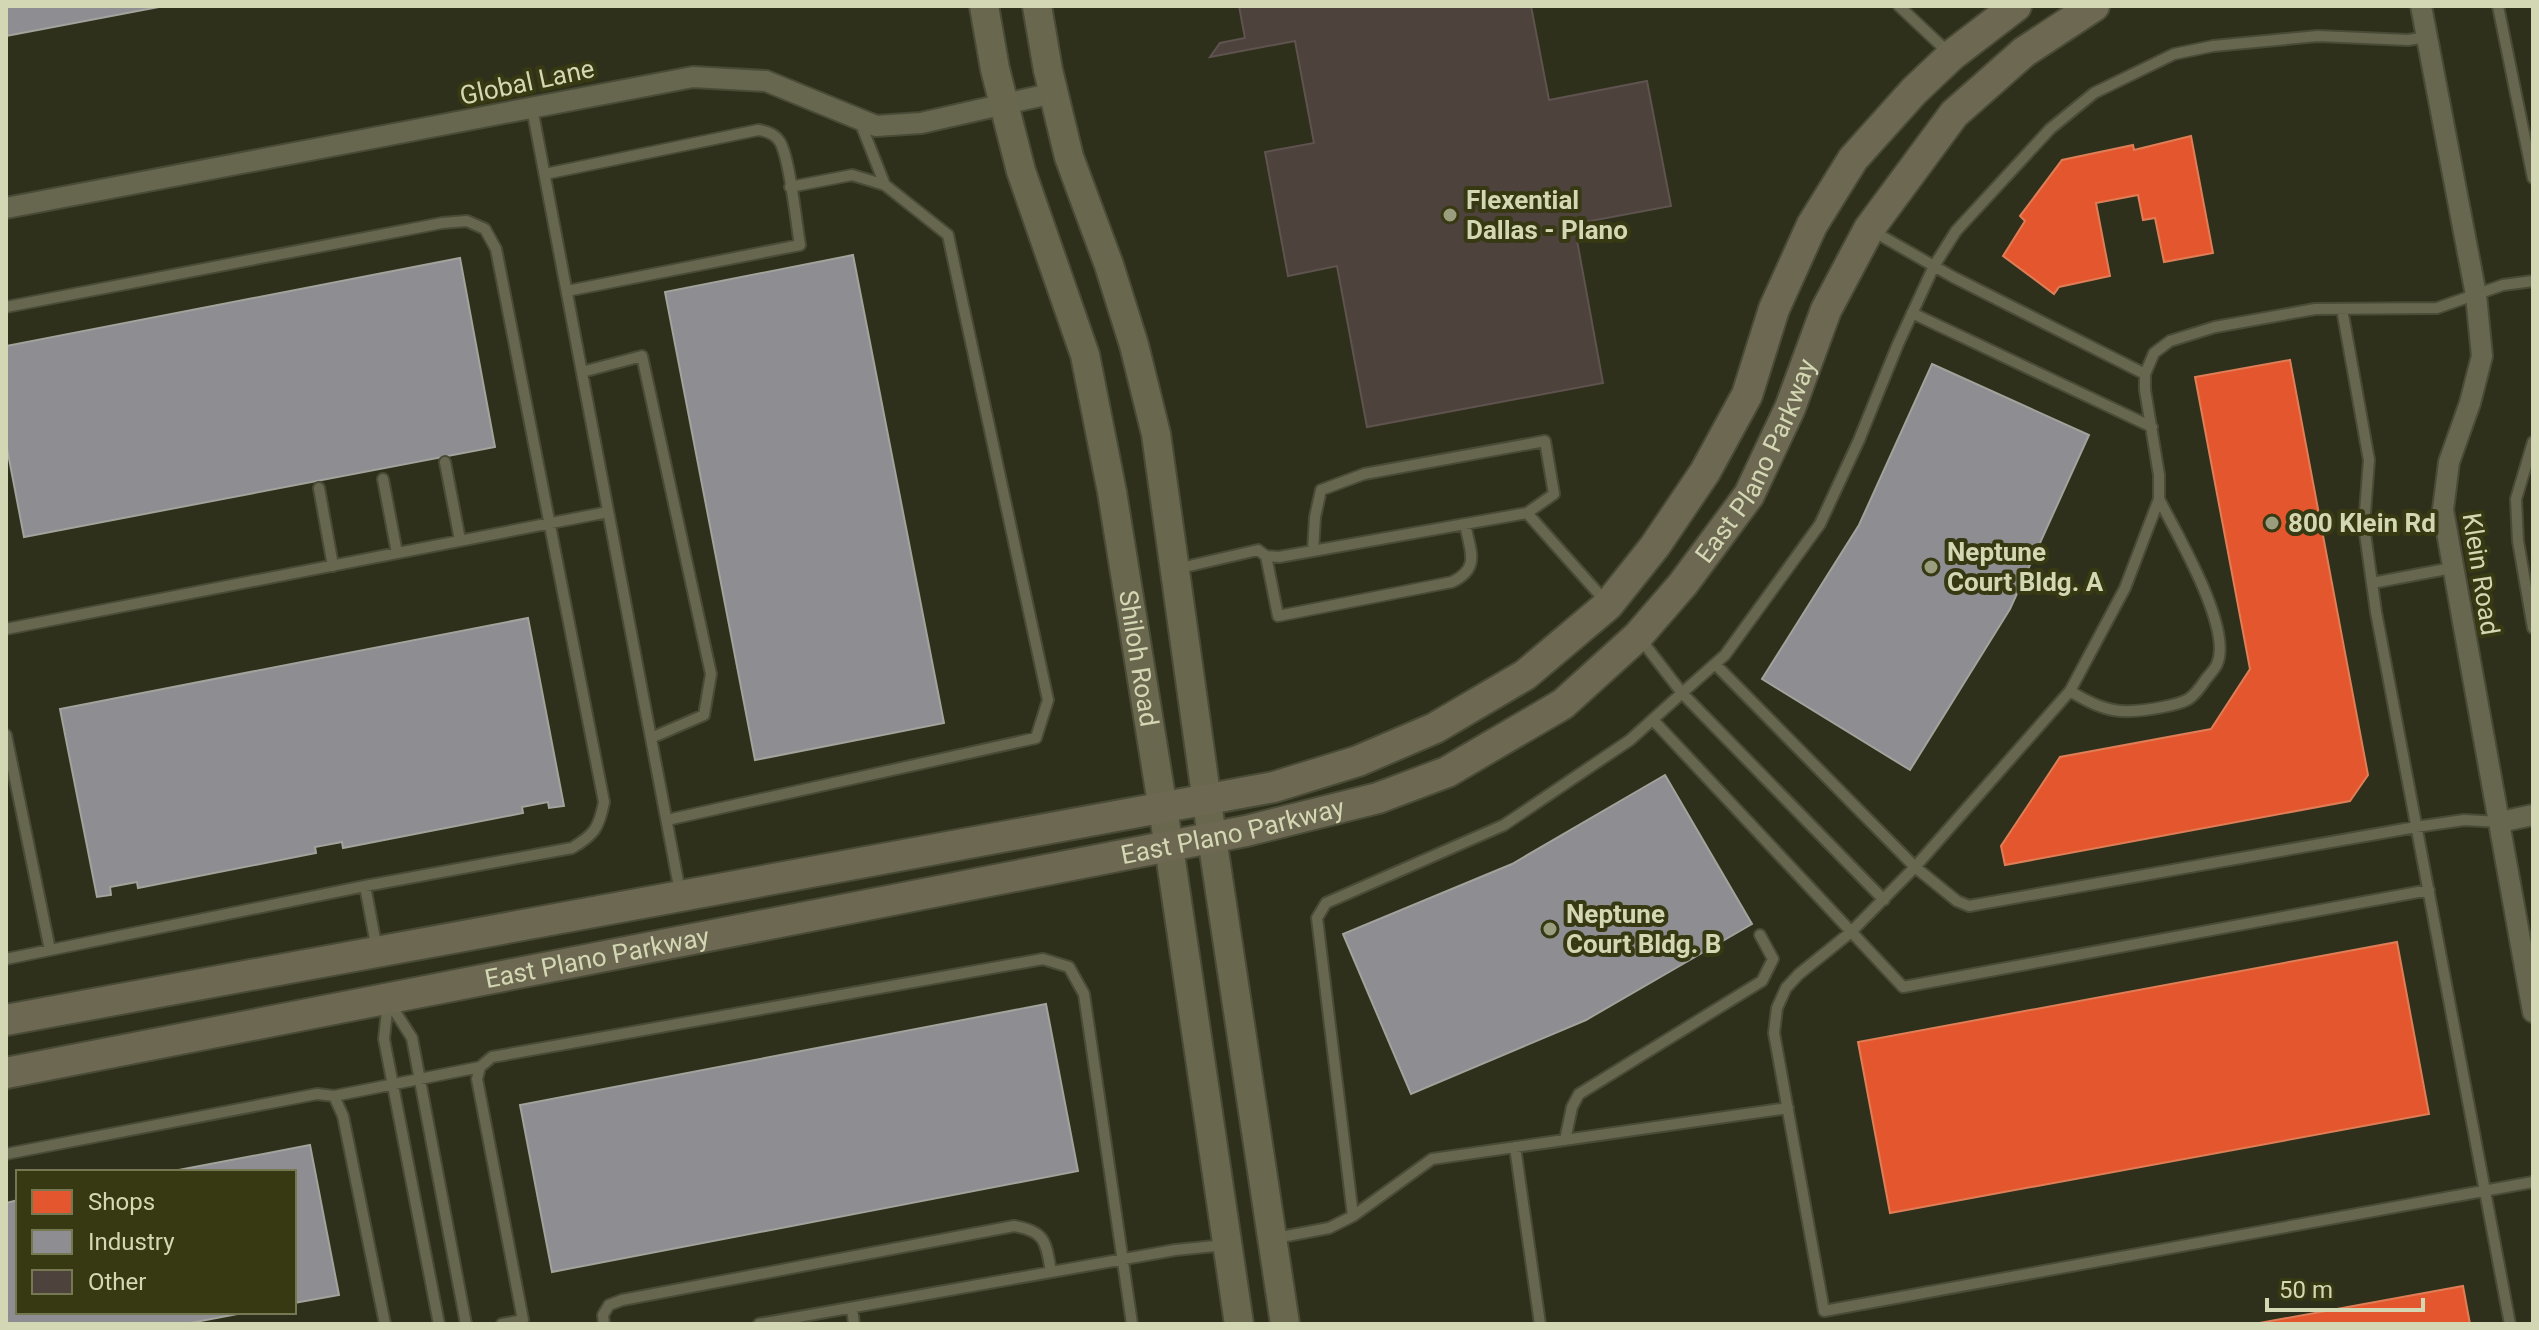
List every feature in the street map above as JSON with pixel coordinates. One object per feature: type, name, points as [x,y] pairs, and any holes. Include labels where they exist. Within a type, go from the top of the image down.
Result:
[{"type":"main road","name":"Shiloh Road","points":[[984,6],[1021,171],[1085,355],[1112,492],[1169,847],[1239,1324]]},
{"type":"main road","name":"Shiloh Road","points":[[1037,6],[1069,157],[1109,265],[1134,345],[1156,434],[1212,838],[1285,1324]]},
{"type":"main road","name":"East Plano Parkway","points":[[6,1020],[1274,787],[1358,761],[1435,728],[1525,675],[1608,605],[1655,546],[1712,459],[1747,395],[1774,309],[1812,225],[1853,159],[1914,91],[1952,55],[2016,6]]},
{"type":"main road","name":"East Plano Parkway","points":[[6,1073],[1169,847],[1378,798],[1447,772],[1563,704],[1638,636],[1683,584],[1749,495],[1790,408],[1826,310],[1869,229],[1954,114],[2024,52],[2094,6]]},
{"type":"main road","points":[[1952,55],[1982,89]]},
{"type":"main road","points":[[1608,605],[1638,636]]},
{"type":"main road","points":[[681,896],[689,940]]},
{"type":"main road","points":[[377,952],[388,999]]},
{"type":"main road","points":[[1227,1245],[1274,1238]]},
{"type":"street","name":"Klein Road","points":[[2421,6],[2476,295],[2482,356],[2470,403],[2449,462],[2443,510],[2533,1012]]},
{"type":"street","name":"Global Lane","points":[[6,208],[693,77],[766,81],[876,126],[921,123],[1054,93]]},
{"type":"street","points":[[2500,822],[2533,815]]},
{"type":"lane","points":[[2498,6],[2533,178]]},
{"type":"lane","points":[[1900,7],[1952,55]]},
{"type":"lane","points":[[1353,1216],[1317,918],[1326,903],[1504,825],[1630,740],[1725,655],[1820,524],[1912,313],[1934,266],[1956,231],[2050,129],[2094,93],[2174,54],[2213,46],[2318,36],[2408,40],[2427,37]]},
{"type":"lane","points":[[532,108],[681,896]]},
{"type":"lane","points":[[859,119],[885,185]]},
{"type":"lane","points":[[545,174],[758,130],[772,134],[781,144],[790,187],[800,245],[567,291]]},
{"type":"lane","points":[[667,820],[1036,738],[1048,700],[948,235],[885,185],[852,175],[790,187]]},
{"type":"lane","points":[[6,307],[442,223],[467,221],[485,229],[496,249],[604,802],[600,821],[590,837],[572,848],[365,886],[6,959]]},
{"type":"lane","points":[[1869,229],[1934,266],[2145,374]]},
{"type":"lane","points":[[1826,1324],[1774,1033],[1777,1008],[1786,988],[1884,900],[2070,691],[2125,588],[2159,499],[2159,475],[2145,390],[2145,374],[2154,353],[2170,341],[2215,327],[2315,309],[2437,308],[2503,285],[2533,281]]},
{"type":"lane","points":[[2342,309],[2369,460],[2364,526],[2372,583],[2510,1324]]},
{"type":"lane","points":[[1912,313],[2152,427]]},
{"type":"lane","points":[[582,372],[642,356],[711,674],[704,715],[651,738]]},
{"type":"lane","points":[[1176,569],[1258,550],[1266,556],[1279,557],[1313,551],[1527,513],[1554,494],[1545,441],[1364,474],[1321,490],[1315,517],[1313,551]]},
{"type":"lane","points":[[2533,442],[2516,499],[2518,541],[2533,628]]},
{"type":"lane","points":[[445,462],[460,540]]},
{"type":"lane","points":[[383,479],[397,553]]},
{"type":"lane","points":[[319,488],[333,566]]},
{"type":"lane","points":[[2070,691],[2092,705],[2113,712],[2184,703],[2193,698],[2218,662],[2219,649],[2211,602],[2159,499]]},
{"type":"lane","points":[[6,629],[608,512]]},
{"type":"lane","points":[[1527,513],[1608,605]]},
{"type":"lane","points":[[1266,556],[1278,616],[1452,582],[1466,575],[1472,563],[1465,524]]},
{"type":"lane","points":[[2372,583],[2452,568]]},
{"type":"lane","points":[[1638,636],[1682,693],[1884,900]]},
{"type":"lane","points":[[1715,664],[1915,867],[1957,901],[1969,906],[2416,827],[2464,820],[2500,822]]},
{"type":"lane","points":[[1653,720],[1903,987],[2429,890]]},
{"type":"lane","points":[[6,735],[50,950]]},
{"type":"lane","points":[[365,886],[377,952]]},
{"type":"lane","points":[[1565,1140],[1572,1107],[1579,1094],[1762,981],[1773,959],[1760,935]]},
{"type":"lane","points":[[6,1154],[317,1094],[334,1096],[420,1079],[480,1067],[492,1057],[1043,959],[1069,967],[1084,994],[1132,1324]]},
{"type":"lane","points":[[388,999],[412,1038],[466,1324]]},
{"type":"lane","points":[[388,999],[384,1039],[439,1324]]},
{"type":"lane","points":[[480,1067],[477,1079],[481,1107],[523,1320],[502,1324]]},
{"type":"lane","points":[[334,1096],[343,1116],[385,1324]]},
{"type":"lane","points":[[1274,1238],[1329,1228],[1353,1216],[1432,1159],[1788,1108]]},
{"type":"lane","points":[[1515,1147],[1540,1324]]},
{"type":"lane","points":[[1824,1311],[2533,1182]]},
{"type":"lane","points":[[604,1324],[603,1315],[609,1305],[622,1300],[1014,1226],[1031,1229],[1045,1240],[1051,1272]]},
{"type":"lane","points":[[759,1324],[1123,1259],[1227,1245]]},
{"type":"lane","points":[[852,1308],[854,1324]]},
{"type":"building: Shops","points":[[2191,136],[2213,253],[2164,262],[2155,218],[2143,220],[2138,195],[2096,203],[2110,276],[2059,287],[2054,294],[2003,256],[2025,221],[2020,216],[2062,160],[2133,145],[2134,150]]},
{"type":"building: Shops","name":"800 Klein Rd","points":[[2290,360],[2368,775],[2350,801],[2005,865],[2001,846],[2060,757],[2211,729],[2250,669],[2195,377]]},
{"type":"building: Shops","points":[[2397,942],[2429,1114],[1890,1213],[1858,1042]]},
{"type":"building: Shops","points":[[2463,1286],[2470,1324],[2254,1324]]},
{"type":"building: Industry","points":[[6,6],[164,6],[6,36]]},
{"type":"building: Industry","points":[[853,255],[944,723],[755,760],[665,292]]},
{"type":"building: Industry","points":[[460,258],[495,447],[24,537],[6,443],[6,346]]},
{"type":"building: Industry","name":"Neptune Court Bldg. A","points":[[1932,364],[2089,435],[2010,609],[1910,770],[1762,679],[1859,525]]},
{"type":"building: Industry","points":[[528,618],[564,806],[549,808],[548,802],[522,807],[523,813],[343,848],[342,842],[315,847],[316,853],[138,888],[137,882],[110,887],[111,895],[97,897],[60,709]]},
{"type":"building: Industry","name":"Neptune Court Bldg. B","points":[[1665,775],[1752,924],[1586,1020],[1411,1094],[1343,934],[1512,864]]},
{"type":"building: Industry","points":[[1046,1004],[1078,1171],[552,1272],[520,1105]]},
{"type":"building: Industry","points":[[310,1145],[339,1295],[296,1303],[296,1170],[179,1170]]},
{"type":"building: Industry","points":[[16,1200],[16,1314],[238,1314],[185,1324],[6,1324],[6,1203]]},
{"type":"building: Other","name":"Flexential Dallas - Plano","points":[[1239,6],[1531,6],[1549,100],[1647,81],[1671,206],[1574,224],[1603,383],[1367,427],[1337,266],[1288,276],[1265,152],[1314,143],[1295,41],[1210,57],[1220,43],[1245,38]]},
{"type":"place","name":"Flexential Dallas - Plano","points":[[1450,215]]},
{"type":"place","name":"800 Klein Rd","points":[[2272,523]]},
{"type":"place","name":"Neptune Court Bldg. A","points":[[1931,567]]},
{"type":"place","name":"Neptune Court Bldg. B","points":[[1550,929]]}]
